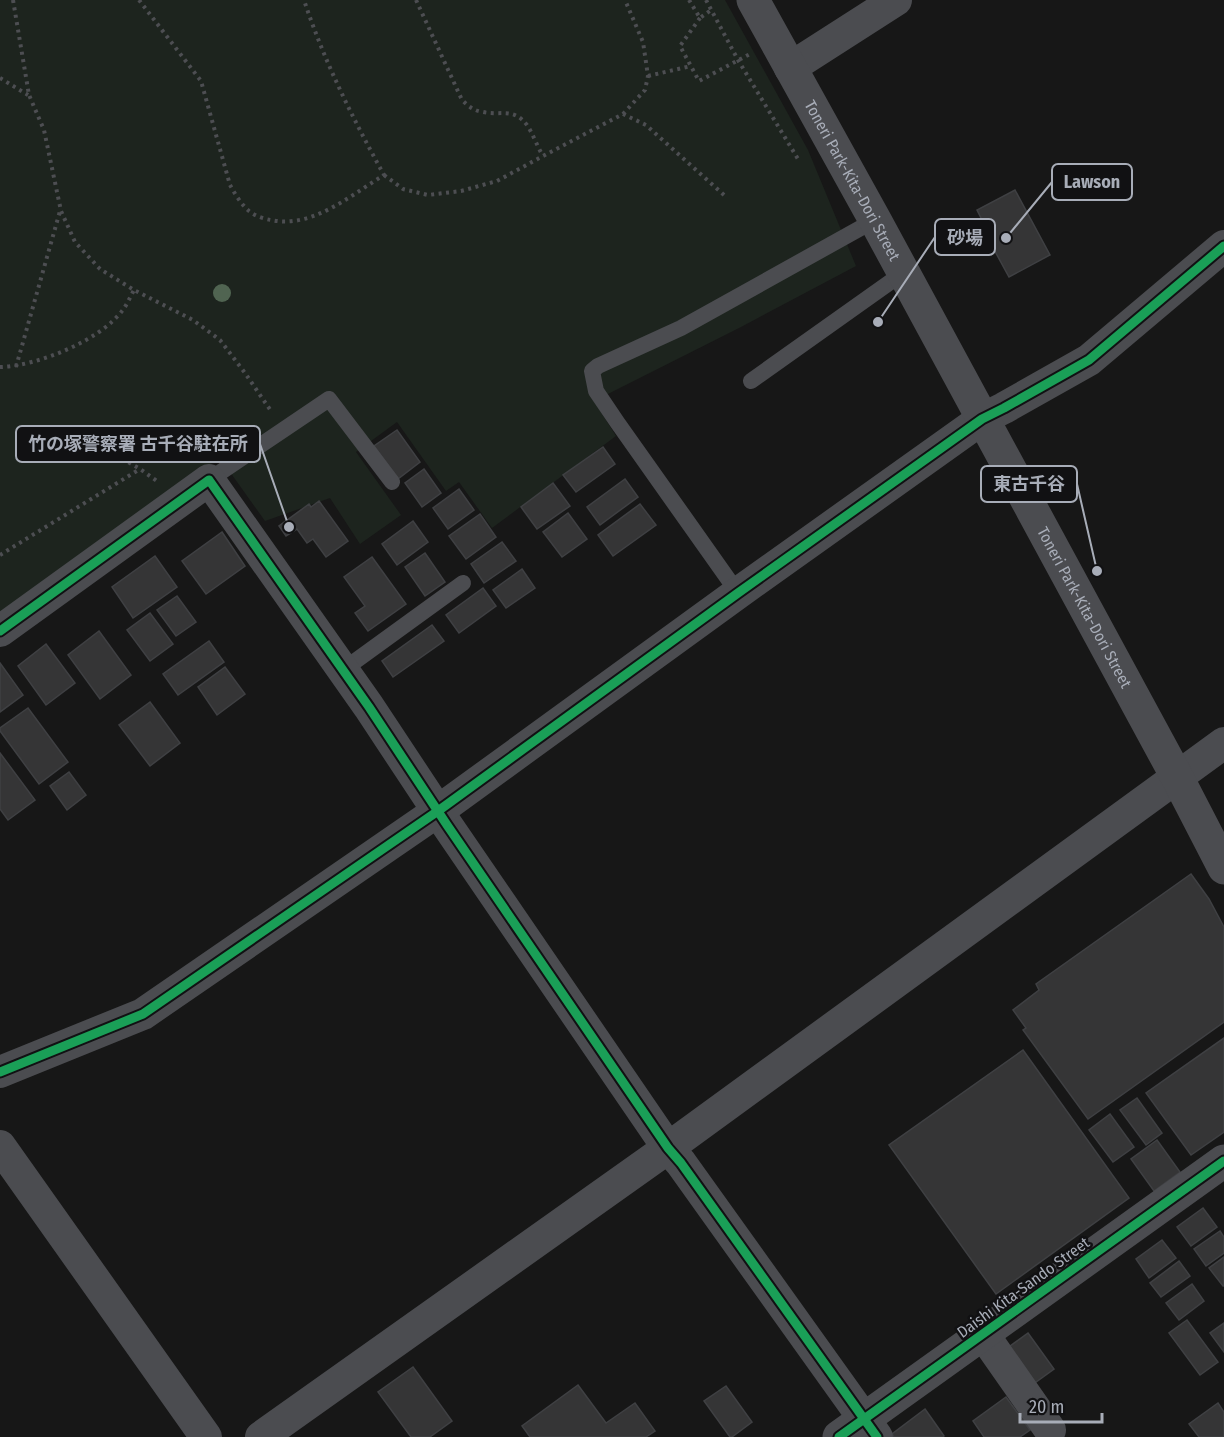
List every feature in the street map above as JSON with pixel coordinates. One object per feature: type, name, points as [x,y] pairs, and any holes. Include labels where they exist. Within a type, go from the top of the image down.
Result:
[{"type":"street","name":"Toneri Park-Kita-Dori Street","points":[[753,0],[1178,777],[1224,868]]},
{"type":"street","points":[[790,68],[896,0]]},
{"type":"street","points":[[0,1071],[143,1014],[438,811],[738,592],[982,419],[1089,360],[1224,246]]},
{"type":"street","points":[[0,631],[209,480],[375,716],[668,1148],[681,1163],[860,1431]]},
{"type":"street","points":[[261,1437],[668,1148],[1224,743]]},
{"type":"street","points":[[0,1146],[206,1437]]},
{"type":"street","name":"Daishi Kita-Sando Street","points":[[860,1431],[983,1334],[1224,1161]]},
{"type":"street","points":[[983,1334],[1050,1430]]},
{"type":"lane","points":[[738,592],[596,391],[592,372],[598,366],[681,328],[875,220]]},
{"type":"lane","points":[[751,381],[903,273]]},
{"type":"lane","points":[[209,480],[329,399],[392,482]]},
{"type":"lane","points":[[343,670],[463,582]]},
{"type":"path","points":[[13,0],[29,95],[44,130],[60,211],[75,242],[100,269],[134,290],[194,320],[220,340],[283,430]]},
{"type":"path","points":[[138,0],[201,81],[230,185],[250,212],[264,219],[280,222],[313,217],[384,175]]},
{"type":"path","points":[[304,0],[314,31],[359,130],[384,175],[403,189],[428,195],[461,191],[497,181],[623,114],[645,90],[648,76],[644,42],[625,0]]},
{"type":"path","points":[[416,0],[462,100],[472,109],[483,112],[508,112],[517,116],[526,125],[543,156]]},
{"type":"path","points":[[689,0],[700,18]]},
{"type":"path","points":[[706,0],[738,60],[798,159]]},
{"type":"path","points":[[711,10],[700,18],[680,46],[699,81],[752,53]]},
{"type":"path","points":[[648,76],[692,66]]},
{"type":"path","points":[[0,78],[29,95]]},
{"type":"path","points":[[623,114],[646,125],[725,196]]},
{"type":"path","points":[[16,367],[60,211]]},
{"type":"path","points":[[0,367],[16,367],[53,356],[81,343],[107,326],[122,311],[134,290]]},
{"type":"path","points":[[109,451],[140,469],[166,488],[180,502]]},
{"type":"path","points":[[0,555],[140,469]]},
{"type":"shaded area","points":[[0,0],[725,0],[808,150],[856,266],[594,401],[616,436],[492,528],[459,482],[446,491],[397,422],[356,452],[401,515],[360,544],[330,498],[265,521],[220,458],[183,481],[0,613]]},
{"type":"building","points":[[1015,190],[1050,255],[1009,277],[980,224],[983,222],[977,210]]},
{"type":"building","points":[[397,430],[420,462],[398,479],[374,446]]},
{"type":"building","points":[[603,447],[615,464],[576,492],[563,475]]},
{"type":"building","points":[[424,469],[441,493],[422,507],[405,483]]},
{"type":"building","points":[[625,479],[638,497],[600,525],[587,507]]},
{"type":"building","points":[[553,483],[570,506],[537,529],[521,507]]},
{"type":"building","points":[[459,489],[474,510],[448,529],[433,508]]},
{"type":"building","points":[[319,501],[348,541],[326,557],[313,539],[307,543],[297,529],[286,536],[279,526],[309,504],[311,507]]},
{"type":"building","points":[[640,504],[656,525],[613,556],[598,535]]},
{"type":"building","points":[[568,513],[587,539],[562,557],[543,532]]},
{"type":"building","points":[[480,514],[496,537],[466,559],[449,536]]},
{"type":"building","points":[[413,521],[428,542],[397,565],[382,544]]},
{"type":"building","points":[[222,532],[245,566],[206,594],[182,561]]},
{"type":"building","points":[[502,542],[516,561],[484,583],[471,564]]},
{"type":"building","points":[[425,553],[445,582],[425,596],[405,567]]},
{"type":"building","points":[[155,556],[177,587],[133,618],[112,587]]},
{"type":"building","points":[[372,557],[406,604],[368,631],[355,613],[365,606],[344,577]]},
{"type":"building","points":[[522,569],[535,588],[506,608],[493,590]]},
{"type":"building","points":[[483,588],[496,606],[459,633],[446,615]]},
{"type":"building","points":[[177,596],[196,622],[176,636],[157,610]]},
{"type":"building","points":[[150,613],[173,644],[150,661],[127,630]]},
{"type":"building","points":[[432,625],[444,641],[393,677],[382,661]]},
{"type":"building","points":[[99,631],[131,675],[100,699],[68,655]]},
{"type":"building","points":[[209,641],[224,662],[178,695],[163,674]]},
{"type":"building","points":[[46,644],[75,683],[46,705],[18,666]]},
{"type":"building","points":[[0,663],[23,695],[0,712]]},
{"type":"building","points":[[225,667],[245,694],[217,715],[198,687]]},
{"type":"building","points":[[150,702],[180,743],[150,766],[119,725]]},
{"type":"building","points":[[28,708],[68,762],[39,784],[0,731],[0,728]]},
{"type":"building","points":[[0,753],[35,800],[8,820],[0,809]]},
{"type":"building","points":[[69,772],[86,795],[67,810],[50,786]]},
{"type":"building","points":[[1191,874],[1209,899],[1224,927],[1224,1022],[1088,1119],[1023,1030],[1026,1028],[1013,1010],[1039,990],[1036,984]]},
{"type":"building","points":[[1224,1038],[1224,1132],[1191,1155],[1146,1093]]},
{"type":"building","points":[[1023,1050],[1129,1198],[996,1294],[889,1145]]},
{"type":"building","points":[[1137,1098],[1162,1133],[1146,1145],[1120,1110]]},
{"type":"building","points":[[1110,1114],[1134,1147],[1113,1162],[1089,1130]]},
{"type":"building","points":[[1157,1140],[1180,1172],[1154,1191],[1131,1159]]},
{"type":"building","points":[[1203,1208],[1217,1227],[1191,1246],[1177,1227]]},
{"type":"building","points":[[1220,1231],[1224,1237],[1224,1253],[1206,1266],[1194,1249]]},
{"type":"building","points":[[1162,1240],[1176,1258],[1149,1278],[1136,1259]]},
{"type":"building","points":[[1224,1257],[1224,1286],[1223,1286],[1209,1268]]},
{"type":"building","points":[[1179,1261],[1190,1276],[1161,1297],[1150,1283]]},
{"type":"building","points":[[1192,1284],[1204,1301],[1179,1320],[1166,1303]]},
{"type":"building","points":[[1187,1320],[1218,1362],[1200,1375],[1169,1333]]},
{"type":"building","points":[[1224,1323],[1224,1352],[1210,1333]]},
{"type":"building","points":[[1028,1333],[1054,1369],[1032,1385],[1006,1349]]},
{"type":"building","points":[[413,1367],[452,1421],[430,1437],[411,1437],[378,1392]]},
{"type":"building","points":[[578,1385],[606,1423],[635,1403],[655,1431],[646,1437],[530,1437],[522,1426]]},
{"type":"building","points":[[726,1386],[752,1422],[732,1437],[704,1401]]},
{"type":"building","points":[[1006,1397],[1030,1430],[1020,1437],[984,1437],[973,1421]]},
{"type":"building","points":[[1218,1403],[1224,1412],[1224,1437],[1199,1437],[1189,1424]]},
{"type":"building","points":[[925,1409],[943,1437],[894,1437],[892,1434]]},
{"type":"cycle path","points":[[0,1072],[143,1014],[438,811],[982,419],[1089,360],[1224,246]]},
{"type":"cycle path","points":[[0,631],[209,480],[369,707],[668,1148],[877,1437]]},
{"type":"cycle path","points":[[839,1437],[1224,1161]]},
{"type":"place","name":"Lawson","points":[[1006,238]]},
{"type":"place","name":"砂場","points":[[878,322]]},
{"type":"place","name":"竹の塚警察署 古千谷駐在所","points":[[289,527]]},
{"type":"place","name":"東古千谷","points":[[1097,571]]}]
